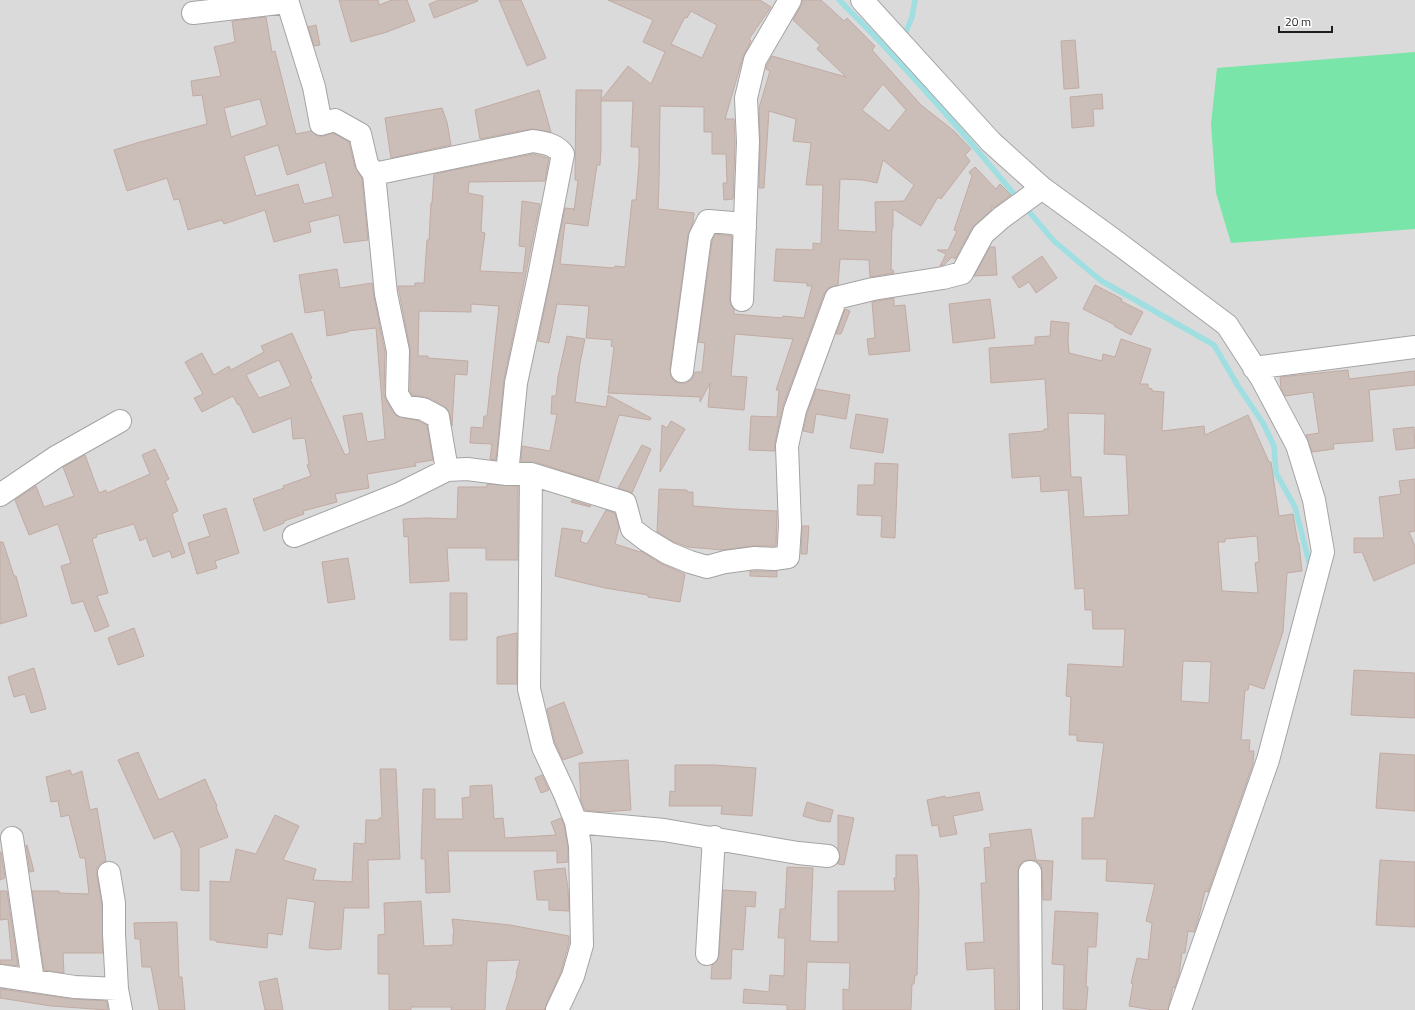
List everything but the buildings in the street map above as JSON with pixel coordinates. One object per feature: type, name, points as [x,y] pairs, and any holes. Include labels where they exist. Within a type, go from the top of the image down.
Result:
[{"type":"street","points":[[742,300],[748,142],[746,98],[755,60],[790,0]]},
{"type":"street","points":[[862,0],[991,142],[1042,188],[1227,325],[1254,368],[1297,444],[1314,500],[1323,552],[1268,760],[1180,1010]]},
{"type":"street","points":[[193,14],[287,1],[314,87],[321,124],[335,120],[360,134],[367,164],[374,174],[386,294],[398,351],[397,394],[404,406],[423,409],[438,417],[447,470]]},
{"type":"street","points":[[374,174],[533,141],[552,145],[558,148],[562,154],[540,272],[516,383],[507,474]]},
{"type":"street","points":[[294,536],[399,494],[447,470],[467,469],[507,474],[531,474],[625,503],[632,529],[668,553],[707,567],[725,562],[755,558],[788,558],[790,526],[787,446],[795,410],[836,298],[943,278],[962,273],[983,234],[1001,218],[1042,188]]},
{"type":"street","points":[[682,371],[700,237],[708,221],[733,223],[745,227]]},
{"type":"street","points":[[1254,368],[1415,347]]},
{"type":"street","points":[[0,496],[56,457],[120,421]]},
{"type":"street","points":[[531,474],[529,689],[543,747],[576,822],[580,846],[582,945],[573,976],[558,1010]]},
{"type":"street","points":[[576,822],[664,830],[828,856]]},
{"type":"street","points":[[707,954],[714,837]]},
{"type":"street","points":[[12,838],[33,981]]},
{"type":"street","points":[[1030,872],[1031,1010]]},
{"type":"street","points":[[0,976],[75,988],[119,1000],[114,934],[114,903],[109,873]]},
{"type":"shaded area","points":[[0,0],[1415,0],[1415,1010],[0,1010]]},
{"type":"green space","points":[[1415,52],[1415,229],[1231,243],[1216,193],[1211,124],[1217,68]]},
{"type":"waterway","points":[[839,0],[932,98],[1019,200]]},
{"type":"waterway","points":[[903,39],[912,17],[915,0]]},
{"type":"waterway","points":[[1025,207],[1054,241],[1100,280],[1214,345],[1238,386],[1263,423],[1274,446],[1276,473],[1295,507],[1310,566],[1309,568]]}]
